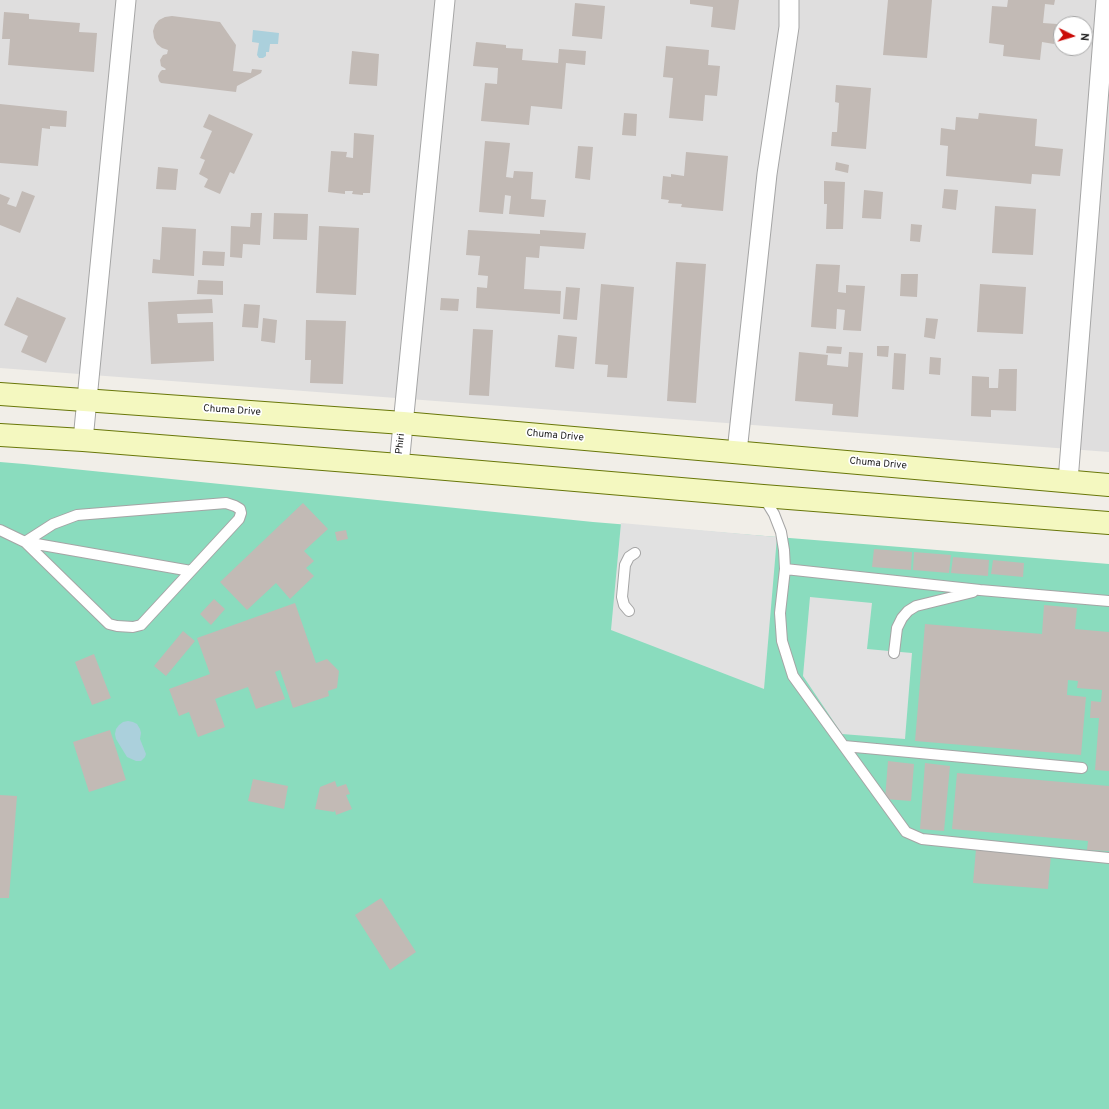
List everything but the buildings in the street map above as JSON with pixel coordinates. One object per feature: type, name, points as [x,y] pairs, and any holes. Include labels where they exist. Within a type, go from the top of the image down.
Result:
[{"type":"main road","name":"Chuma Drive","points":[[0,394],[403,423],[1109,485]]},
{"type":"main road","points":[[0,435],[399,465],[763,496],[1109,523]]},
{"type":"street","points":[[82,440],[126,0]]},
{"type":"street","name":"Phiri","points":[[399,465],[445,0]]},
{"type":"street","points":[[737,452],[767,174],[789,27],[790,0]]},
{"type":"street","points":[[1068,481],[1106,0]]},
{"type":"lane","points":[[763,496],[774,514],[781,532],[785,569],[780,613],[782,641],[793,676],[906,832],[922,839],[1109,858]]},
{"type":"lane","points":[[226,503],[240,509],[241,513],[239,519],[141,625],[133,627],[109,624],[25,542],[53,524],[77,515],[226,503]]},
{"type":"lane","points":[[0,530],[25,542],[191,571]]},
{"type":"lane","points":[[629,612],[624,605],[622,597],[625,564],[629,557],[635,553]]},
{"type":"lane","points":[[785,569],[980,590],[1109,601]]},
{"type":"lane","points":[[894,653],[897,628],[902,618],[908,611],[916,606],[980,590]]},
{"type":"lane","points":[[844,746],[1082,768]]},
{"type":"shaded area","points":[[0,0],[1109,0],[1109,452],[0,368]]},
{"type":"shaded area","points":[[621,523],[777,537],[764,689],[611,630]]},
{"type":"shaded area","points":[[810,597],[872,603],[867,649],[912,653],[905,739],[842,734],[803,676]]},
{"type":"green space","points":[[0,462],[593,522],[1109,564],[1109,1109],[0,1109]]},
{"type":"water","points":[[253,30],[279,33],[278,44],[270,44],[269,52],[266,52],[266,56],[263,58],[259,58],[257,55],[259,43],[252,42]]},
{"type":"water","points":[[128,721],[137,724],[140,729],[140,739],[146,754],[141,761],[136,761],[127,757],[116,739],[116,729],[123,722]]}]
